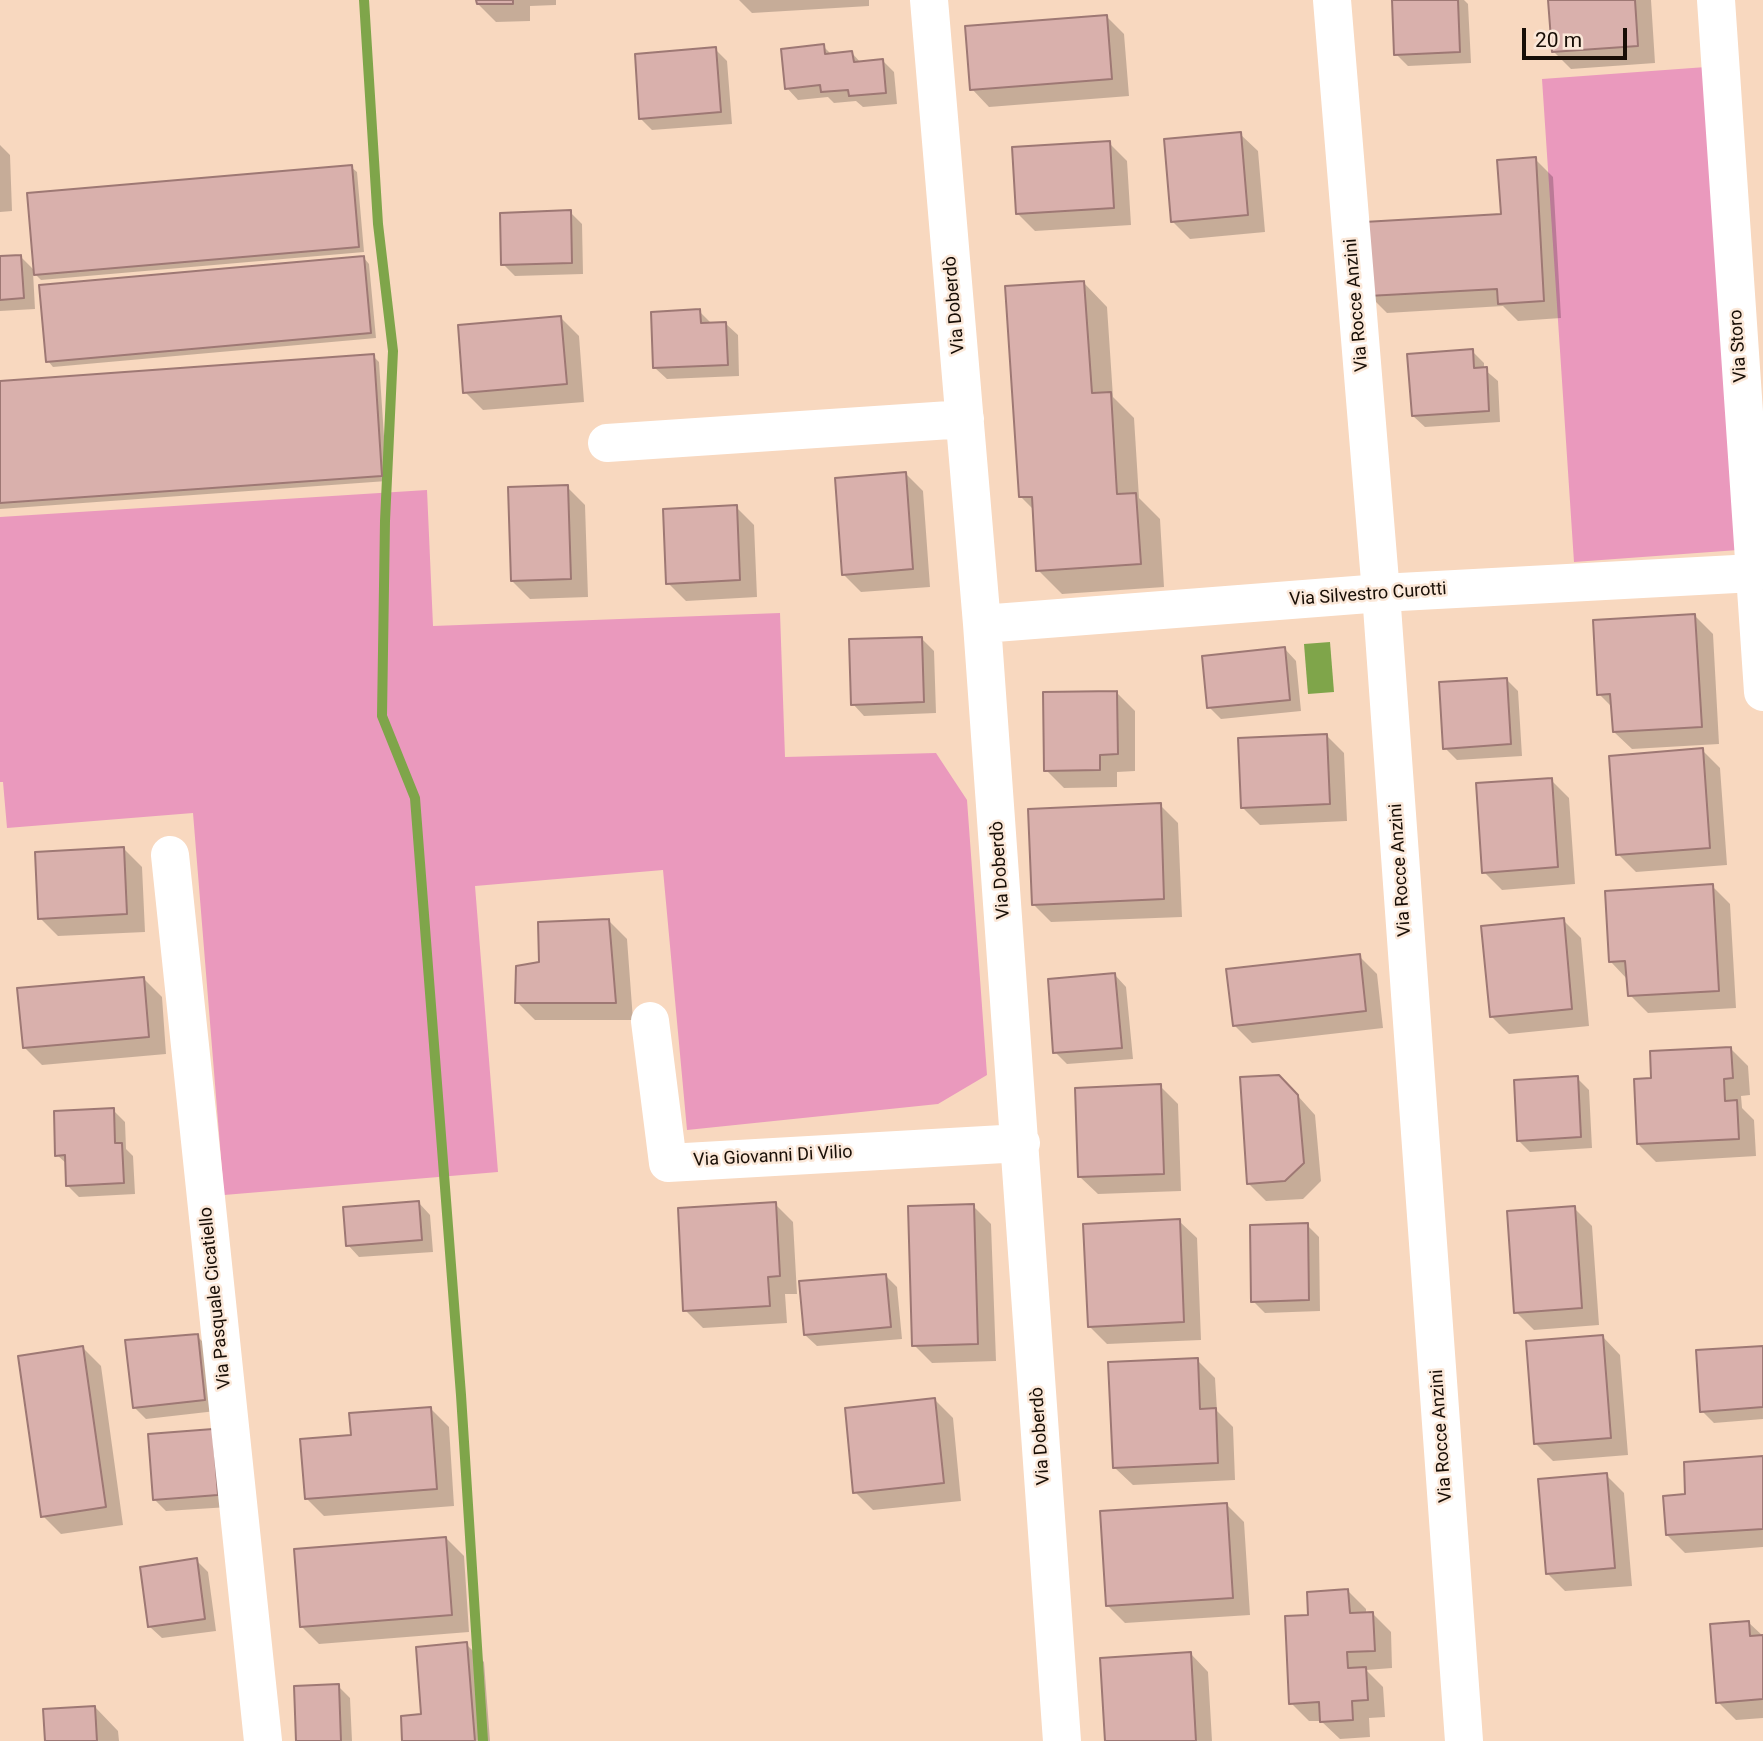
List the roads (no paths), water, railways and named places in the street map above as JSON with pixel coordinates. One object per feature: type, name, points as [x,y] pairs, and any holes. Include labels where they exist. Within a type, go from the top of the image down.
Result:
[{"type":"street","name":"Via Doberdò","points":[[929,0],[982,624],[1062,1741]]},
{"type":"street","name":"Via Rocce Anzini","points":[[1332,0],[1381,593],[1464,1741]]},
{"type":"street","name":"Via Storo","points":[[1716,0],[1763,692]]},
{"type":"street","points":[[607,443],[965,419]]},
{"type":"street","name":"Via Silvestro Curotti","points":[[982,624],[1381,593],[1754,573]]},
{"type":"street","name":"Via Pasquale Cicatiello","points":[[170,855],[263,1741]]},
{"type":"street","name":"Via Giovanni Di Vilio","points":[[650,1021],[668,1163],[1021,1143]]},
{"type":"waterway","points":[[364,0],[378,224],[393,351],[385,521],[382,716],[415,798],[461,1395],[483,1741]]}]
